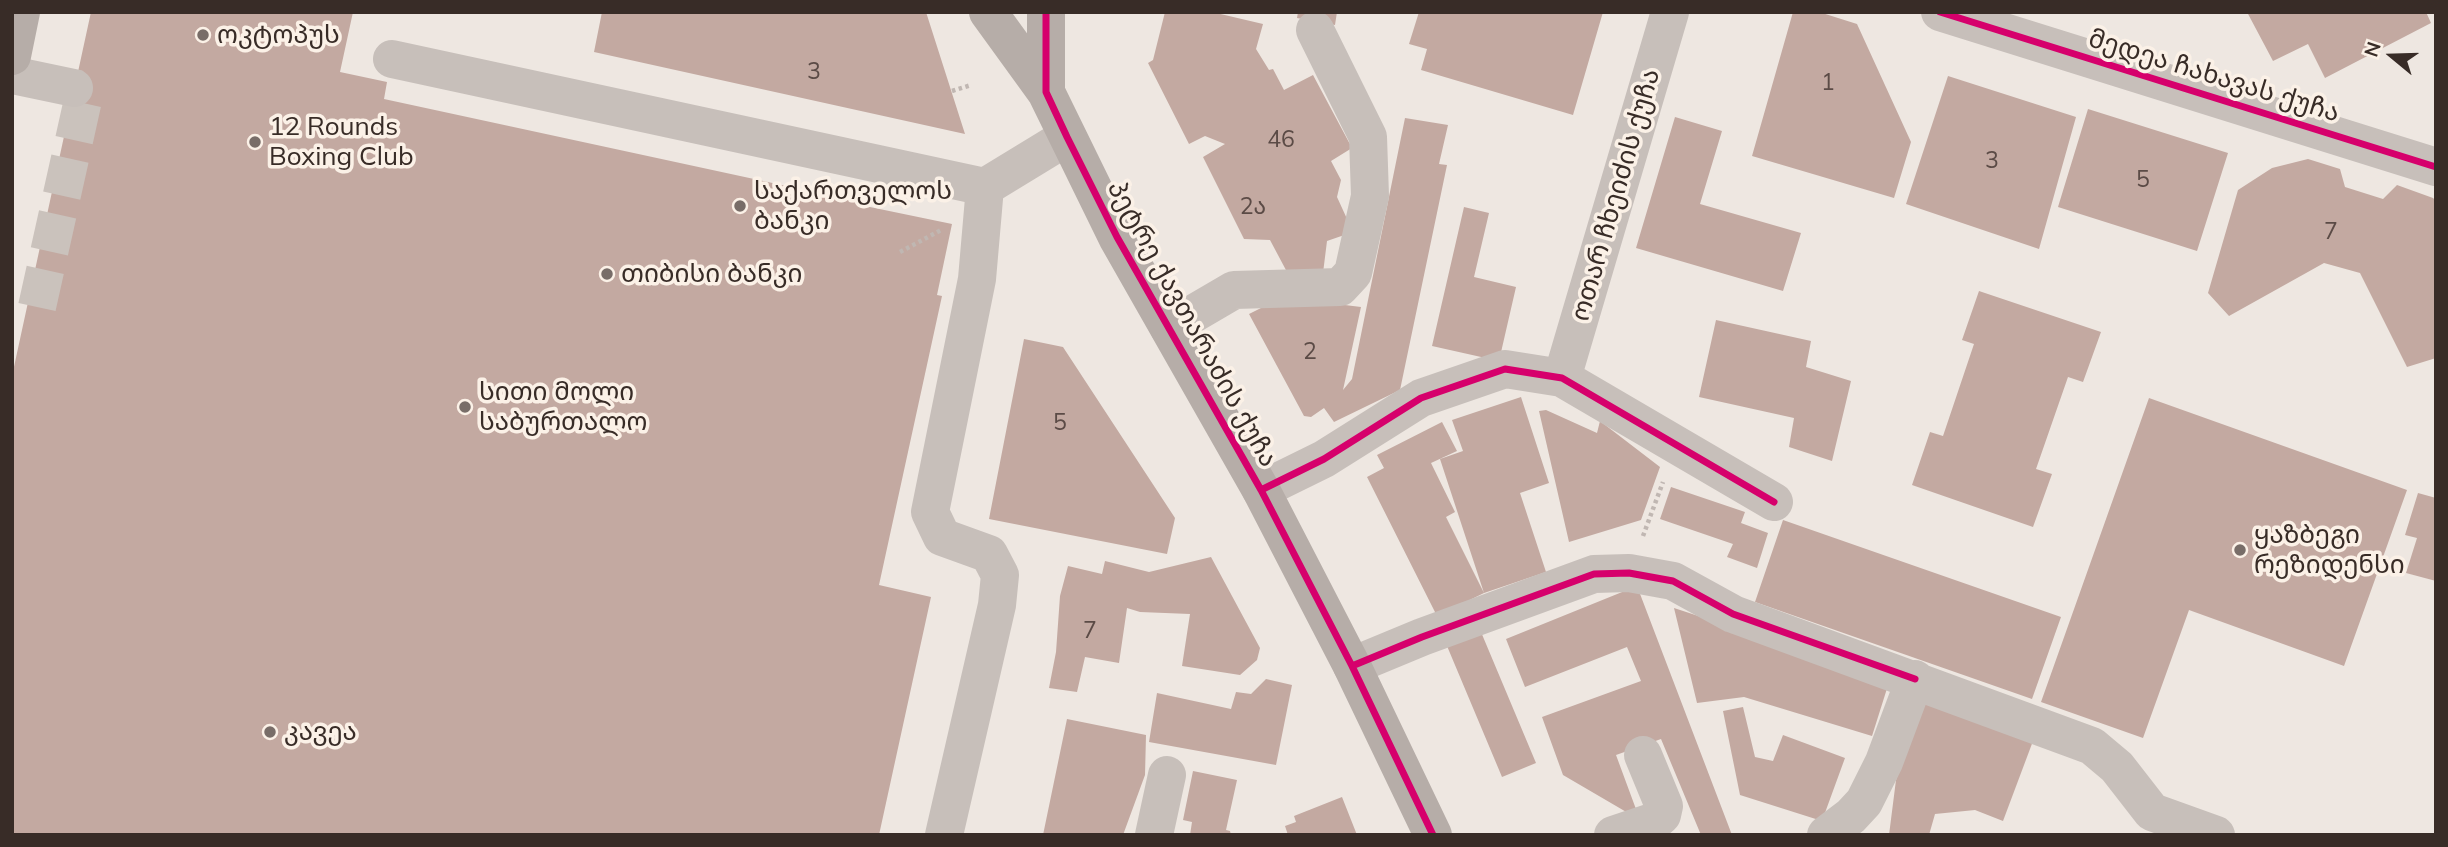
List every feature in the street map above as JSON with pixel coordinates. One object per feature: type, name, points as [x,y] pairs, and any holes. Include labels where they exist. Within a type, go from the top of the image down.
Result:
[{"type":"main road","points":[[12,56],[21,12]]},
{"type":"main road","name":"პეტრე ქავთარაძის ქუჩა","points":[[988,12],[1045,92],[1117,237],[1261,489],[1352,666],[1433,835]]},
{"type":"main road","name":"პეტრე ქავთარაძის ქუჩა","points":[[1045,92],[1046,12]]},
{"type":"street","name":"ოთარ ჩხეიძის ქუჩა","points":[[1562,378],[1670,12]]},
{"type":"street","name":"მედეა ჩახავას ქუჩა","points":[[1940,12],[2436,167]]},
{"type":"street","points":[[1169,328],[1234,290],[1340,287],[1353,273],[1370,196],[1368,137],[1315,30]]},
{"type":"street","points":[[392,59],[985,187],[1066,137]]},
{"type":"street","points":[[12,75],[74,88]]},
{"type":"street","points":[[944,835],[997,606],[1000,575],[989,554],[942,537],[930,512],[977,279],[985,187]]},
{"type":"street","points":[[1261,489],[1324,459],[1421,398],[1505,369],[1562,378],[1774,502]]},
{"type":"street","points":[[1352,666],[1422,637],[1594,574],[1629,573],[1673,581],[1733,614],[2091,746],[2117,767],[2152,812],[2216,835]]},
{"type":"street","points":[[1826,835],[1864,802],[1884,762],[1915,679]]},
{"type":"street","points":[[1613,835],[1655,821],[1662,815],[1664,806],[1643,755]]},
{"type":"street","points":[[1154,835],[1167,775]]},
{"type":"path","points":[[952,92],[971,85]]},
{"type":"path","points":[[900,253],[952,224]]},
{"type":"path","points":[[1629,573],[1677,444]]},
{"type":"building","name":"სითი მოლი საბურთალო","points":[[91,12],[353,12],[340,72],[387,82],[384,99],[952,224],[937,295],[942,296],[879,585],[931,597],[879,835],[12,835],[12,376]]},
{"type":"building","points":[[602,12],[926,12],[965,134],[594,52]]},
{"type":"building","points":[[1165,12],[1212,12],[1263,24],[1256,49],[1269,70],[1273,69],[1284,90],[1313,75],[1352,148],[1331,161],[1341,180],[1337,197],[1353,232],[1327,241],[1323,273],[1287,272],[1270,240],[1244,239],[1203,157],[1225,144],[1205,136],[1189,144],[1148,63],[1153,60]]},
{"type":"building","points":[[1298,12],[1337,12],[1335,25],[1297,18]]},
{"type":"building","points":[[1419,12],[1603,12],[1573,115],[1421,70],[1427,49],[1409,44]]},
{"type":"building","points":[[1793,12],[1819,12],[1857,24],[1911,142],[1894,198],[1752,156]]},
{"type":"building","points":[[2247,12],[2426,12],[2431,23],[2325,78],[2308,44],[2273,61]]},
{"type":"building","points":[[1948,76],[2076,117],[2039,249],[1906,204]]},
{"type":"building","points":[[2088,109],[2228,153],[2197,251],[2058,207]]},
{"type":"building","points":[[1675,117],[1722,131],[1700,204],[1801,233],[1783,291],[1636,248]]},
{"type":"building","points":[[1405,118],[1448,125],[1439,164],[1447,165],[1400,390],[1334,422],[1324,408],[1311,417],[1304,416],[1249,314],[1296,299],[1361,307],[1343,390],[1352,379]]},
{"type":"building","points":[[2308,159],[2340,169],[2345,187],[2383,199],[2397,185],[2436,201],[2436,358],[2407,367],[2360,273],[2324,263],[2229,316],[2208,293],[2238,190],[2272,168]]},
{"type":"building","points":[[1464,207],[1489,213],[1474,277],[1516,287],[1499,361],[1432,346]]},
{"type":"building","points":[[1979,291],[2101,332],[2083,382],[2068,377],[2036,469],[2052,474],[2033,527],[1912,485],[1930,432],[1943,436],[1974,344],[1962,340]]},
{"type":"building","points":[[1716,320],[1811,341],[1806,367],[1851,381],[1832,461],[1789,447],[1794,418],[1699,397]]},
{"type":"building","points":[[1024,339],[1063,347],[1175,518],[1167,554],[989,519]]},
{"type":"building","points":[[1521,397],[1549,483],[1520,493],[1546,572],[1484,593],[1440,459],[1463,451],[1452,420]]},
{"type":"building","name":"ყაზბეგი რეზიდენსი","points":[[2149,398],[2407,490],[2344,666],[2189,610],[2143,738],[2041,702]]},
{"type":"building","points":[[1546,410],[1597,433],[1600,421],[1660,467],[1641,520],[1569,542],[1539,411]]},
{"type":"building","points":[[1442,422],[1457,451],[1431,463],[1455,512],[1446,517],[1484,593],[1437,616],[1367,477],[1384,468],[1377,455]]},
{"type":"building","points":[[1671,487],[1745,512],[1741,523],[1768,533],[1757,568],[1727,557],[1733,544],[1660,519]]},
{"type":"building","points":[[2418,493],[2436,498],[2436,581],[2406,573],[2417,538],[2405,535]]},
{"type":"building","points":[[1783,520],[2061,617],[2032,699],[1755,602]]},
{"type":"building","points":[[1211,557],[1260,648],[1257,660],[1240,675],[1182,666],[1190,614],[1140,612],[1127,608],[1119,663],[1085,657],[1077,692],[1049,688],[1056,652],[1060,596],[1068,566],[1102,574],[1105,561],[1149,572]]},
{"type":"building","points":[[1637,586],[1732,835],[1701,835],[1661,739],[1616,755],[1640,820],[1563,775],[1542,717],[1641,681],[1627,647],[1525,687],[1506,639]]},
{"type":"building","points":[[1674,608],[1890,679],[1872,736],[1744,697],[1697,703]]},
{"type":"building","points":[[1481,632],[1536,763],[1502,777],[1447,646]]},
{"type":"building","points":[[1266,679],[1292,685],[1276,765],[1149,742],[1157,693],[1231,709],[1236,692],[1251,694]]},
{"type":"building","points":[[1929,693],[2036,733],[2003,821],[1975,810],[1935,814],[1929,835],[1889,835],[1896,780]]},
{"type":"building","points":[[1743,707],[1755,757],[1773,761],[1783,735],[1845,758],[1822,821],[1740,795],[1723,711]]},
{"type":"building","points":[[1067,719],[1146,735],[1145,775],[1123,835],[1043,835]]},
{"type":"building","points":[[1193,771],[1237,780],[1226,830],[1230,831],[1231,835],[1190,835],[1192,822],[1183,820]]},
{"type":"building","points":[[1342,797],[1357,835],[1288,835],[1285,826],[1296,822],[1294,816]]},
{"type":"tunnel","points":[[37,307],[85,91],[74,88]]},
{"type":"cycle path","points":[[1046,12],[1046,92],[1067,137],[1117,237],[1261,490],[1352,666],[1433,835]]},
{"type":"cycle path","points":[[1940,12],[2436,167]]},
{"type":"cycle path","points":[[1261,490],[1324,459],[1421,398],[1505,369],[1562,378],[1774,502]]},
{"type":"cycle path","points":[[1352,666],[1422,637],[1594,574],[1629,573],[1673,581],[1733,614],[1915,679]]},
{"type":"place","name":"ოკტოპუს","points":[[203,35]]},
{"type":"place","name":"12 Rounds Boxing Club","points":[[255,142]]},
{"type":"place","name":"საქართველოს ბანკი","points":[[740,206]]},
{"type":"place","name":"თიბისი ბანკი","points":[[607,274]]},
{"type":"place","name":"სითი მოლი საბურთალო","points":[[465,407]]},
{"type":"place","name":"ყაზბეგი რეზიდენსი","points":[[2240,550]]},
{"type":"place","name":"კავეა","points":[[270,732]]}]
